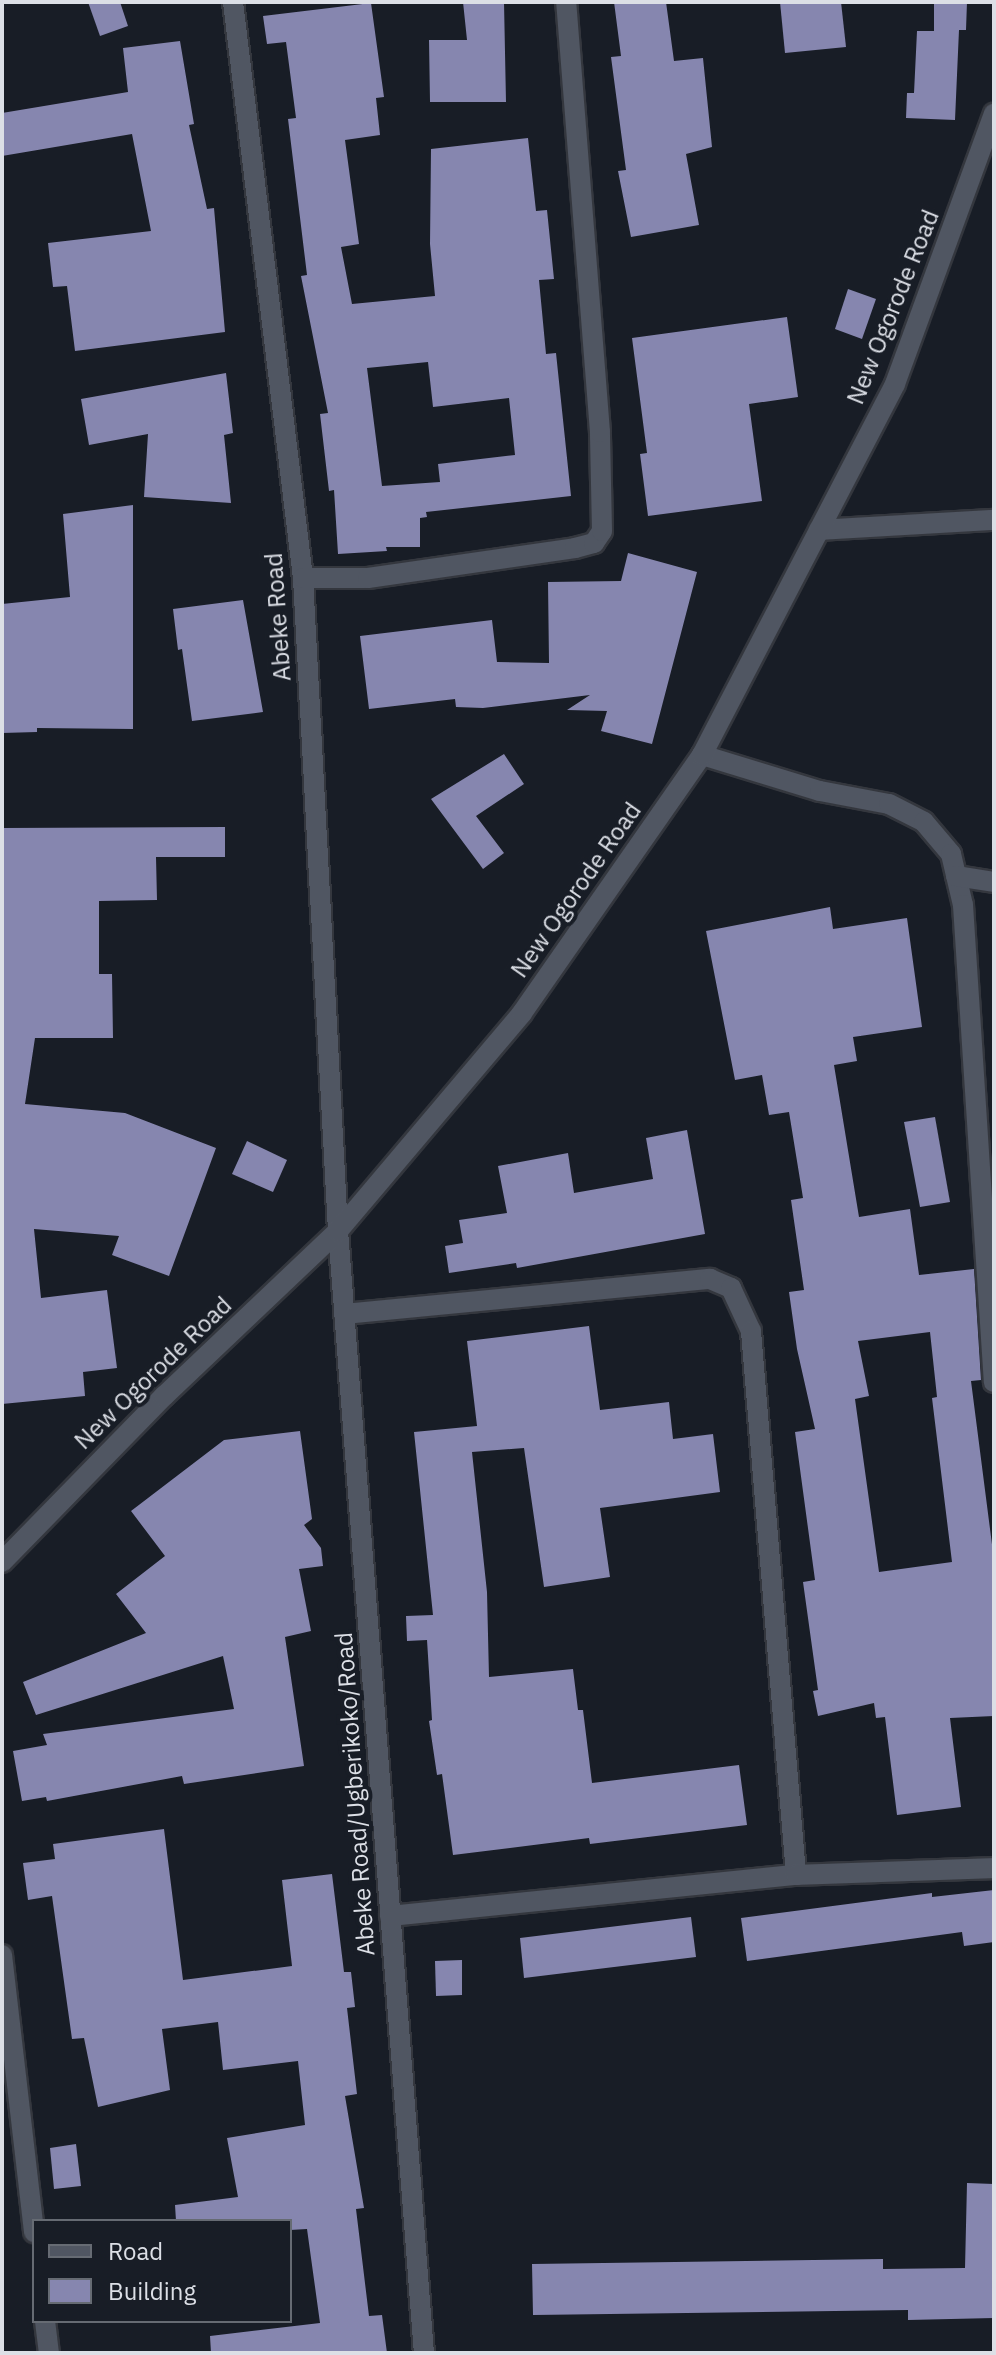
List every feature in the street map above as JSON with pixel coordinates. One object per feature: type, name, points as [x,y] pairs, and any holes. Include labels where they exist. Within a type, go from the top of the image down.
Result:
[{"type":"street","name":"Abeke Road","points":[[233,2],[303,578],[338,1231]]},
{"type":"street","points":[[303,578],[368,578],[575,548],[594,543],[602,531],[600,432],[566,2]]},
{"type":"street","name":"New Ogorode Road","points":[[2,1562],[164,1396],[338,1231],[522,1013],[702,755],[895,384],[994,114]]},
{"type":"street","points":[[819,530],[994,520]]},
{"type":"street","points":[[702,755],[820,791],[889,804],[924,822],[951,854],[963,905],[994,1382]]},
{"type":"street","points":[[956,876],[994,882]]},
{"type":"street","name":"Abeke Road/Ugberikoko/Road","points":[[338,1231],[424,2353]]},
{"type":"street","points":[[344,1314],[710,1279],[731,1288],[751,1331],[796,1875]]},
{"type":"street","points":[[390,1916],[796,1875],[994,1868]]},
{"type":"street","points":[[2,1955],[32,2219]]},
{"type":"street","points":[[45,2323],[49,2353]]},
{"type":"building","points":[[88,2],[120,2],[128,26],[100,36]]},
{"type":"building","points":[[463,2],[504,2],[506,102],[430,102],[429,40],[467,40]]},
{"type":"building","points":[[614,2],[666,2],[674,61],[703,58],[712,147],[686,154],[699,225],[631,237],[618,171],[626,170],[611,57],[621,56]]},
{"type":"building","points":[[780,2],[841,2],[846,47],[785,53]]},
{"type":"building","points":[[934,2],[967,2],[966,30],[959,30],[955,120],[906,118],[907,93],[914,93],[917,31],[934,31]]},
{"type":"building","points":[[371,3],[384,97],[376,98],[380,135],[345,140],[359,244],[341,247],[352,304],[435,296],[430,244],[431,149],[528,138],[536,211],[547,210],[554,279],[539,280],[546,354],[556,353],[571,496],[426,512],[427,517],[420,518],[420,547],[386,547],[387,551],[338,554],[334,490],[329,491],[320,414],[328,413],[301,276],[307,275],[288,119],[296,118],[286,42],[267,44],[263,16]],"holes":[[[428,362],[433,407],[509,398],[515,455],[438,464],[440,482],[382,486],[367,368]]]},
{"type":"building","points":[[180,41],[194,124],[189,125],[207,209],[214,208],[225,332],[75,351],[67,286],[53,287],[48,243],[151,231],[132,134],[2,156],[2,113],[128,92],[123,48]]},
{"type":"building","points":[[848,289],[876,299],[862,339],[835,329]]},
{"type":"building","points":[[787,317],[798,397],[749,404],[762,501],[648,516],[640,454],[647,453],[632,338]]},
{"type":"building","points":[[226,373],[233,433],[224,435],[231,503],[144,497],[148,434],[89,445],[81,399]]},
{"type":"building","points":[[133,505],[133,729],[37,728],[37,732],[2,733],[2,604],[70,597],[63,514]]},
{"type":"building","points":[[628,553],[697,572],[652,744],[601,731],[607,711],[567,710],[590,695],[483,708],[456,707],[455,699],[369,709],[360,636],[492,620],[497,662],[549,663],[548,582],[621,581]]},
{"type":"building","points":[[243,600],[263,712],[192,721],[173,609]]},
{"type":"building","points":[[504,754],[524,784],[476,816],[504,853],[483,869],[431,799]]},
{"type":"building","points":[[225,827],[225,857],[156,857],[157,900],[99,901],[99,974],[112,974],[113,1038],[35,1038],[25,1104],[125,1113],[216,1148],[169,1276],[112,1255],[119,1236],[34,1229],[41,1298],[107,1290],[117,1368],[83,1372],[85,1396],[2,1404],[2,828]]},
{"type":"building","points":[[830,907],[833,929],[907,918],[922,1027],[853,1037],[857,1061],[834,1065],[859,1217],[910,1209],[919,1275],[974,1269],[981,1380],[971,1381],[994,1560],[994,1716],[950,1718],[961,1807],[897,1815],[885,1717],[876,1718],[874,1703],[818,1716],[813,1691],[818,1690],[803,1582],[815,1580],[795,1432],[815,1429],[797,1349],[789,1292],[804,1290],[791,1200],[803,1198],[789,1112],[769,1115],[762,1075],[735,1080],[706,931]],"holes":[[[930,1332],[937,1397],[932,1398],[952,1562],[879,1572],[855,1399],[869,1396],[858,1341]]]},
{"type":"building","points":[[935,1117],[950,1202],[920,1207],[904,1122]]},
{"type":"building","points":[[687,1130],[705,1234],[517,1268],[516,1263],[449,1273],[445,1246],[463,1243],[459,1220],[507,1213],[498,1166],[568,1153],[574,1193],[653,1179],[646,1138]]},
{"type":"building","points":[[247,1141],[287,1160],[273,1192],[232,1174]]},
{"type":"building","points":[[589,1326],[600,1410],[669,1402],[673,1439],[713,1434],[720,1492],[600,1508],[610,1577],[544,1587],[524,1448],[472,1452],[487,1592],[489,1677],[573,1669],[578,1710],[583,1710],[592,1783],[739,1765],[747,1825],[590,1844],[589,1838],[453,1855],[442,1774],[437,1775],[429,1721],[432,1720],[427,1640],[407,1641],[406,1616],[433,1615],[414,1432],[477,1426],[467,1341]]},
{"type":"building","points":[[300,1431],[312,1519],[304,1525],[321,1548],[323,1566],[299,1569],[311,1631],[285,1637],[304,1766],[184,1784],[182,1776],[47,1801],[46,1797],[22,1801],[13,1751],[47,1745],[43,1734],[234,1709],[223,1656],[36,1715],[23,1682],[146,1633],[116,1594],[165,1556],[131,1511],[224,1440]]},
{"type":"building","points":[[164,1829],[183,1980],[292,1966],[282,1880],[332,1874],[344,1972],[351,1972],[355,2007],[347,2008],[357,2094],[345,2096],[364,2208],[356,2209],[369,2316],[382,2315],[387,2353],[211,2353],[210,2336],[320,2323],[307,2229],[292,2230],[292,2219],[176,2219],[175,2205],[238,2197],[227,2138],[305,2125],[298,2061],[223,2070],[218,2022],[162,2029],[170,2090],[98,2107],[84,2038],[72,2039],[52,1896],[28,1900],[23,1863],[55,1859],[53,1844]]},
{"type":"building","points":[[994,1890],[994,1942],[964,1946],[962,1932],[747,1961],[741,1918],[932,1893],[932,1897]]},
{"type":"building","points":[[691,1917],[696,1957],[524,1978],[520,1938]]},
{"type":"building","points":[[462,1960],[462,1995],[436,1996],[435,1961]]},
{"type":"building","points":[[76,2144],[81,2186],[54,2189],[50,2148]]},
{"type":"building","points":[[967,2183],[994,2184],[994,2318],[908,2320],[908,2310],[533,2315],[532,2264],[883,2259],[883,2269],[965,2268]]}]
